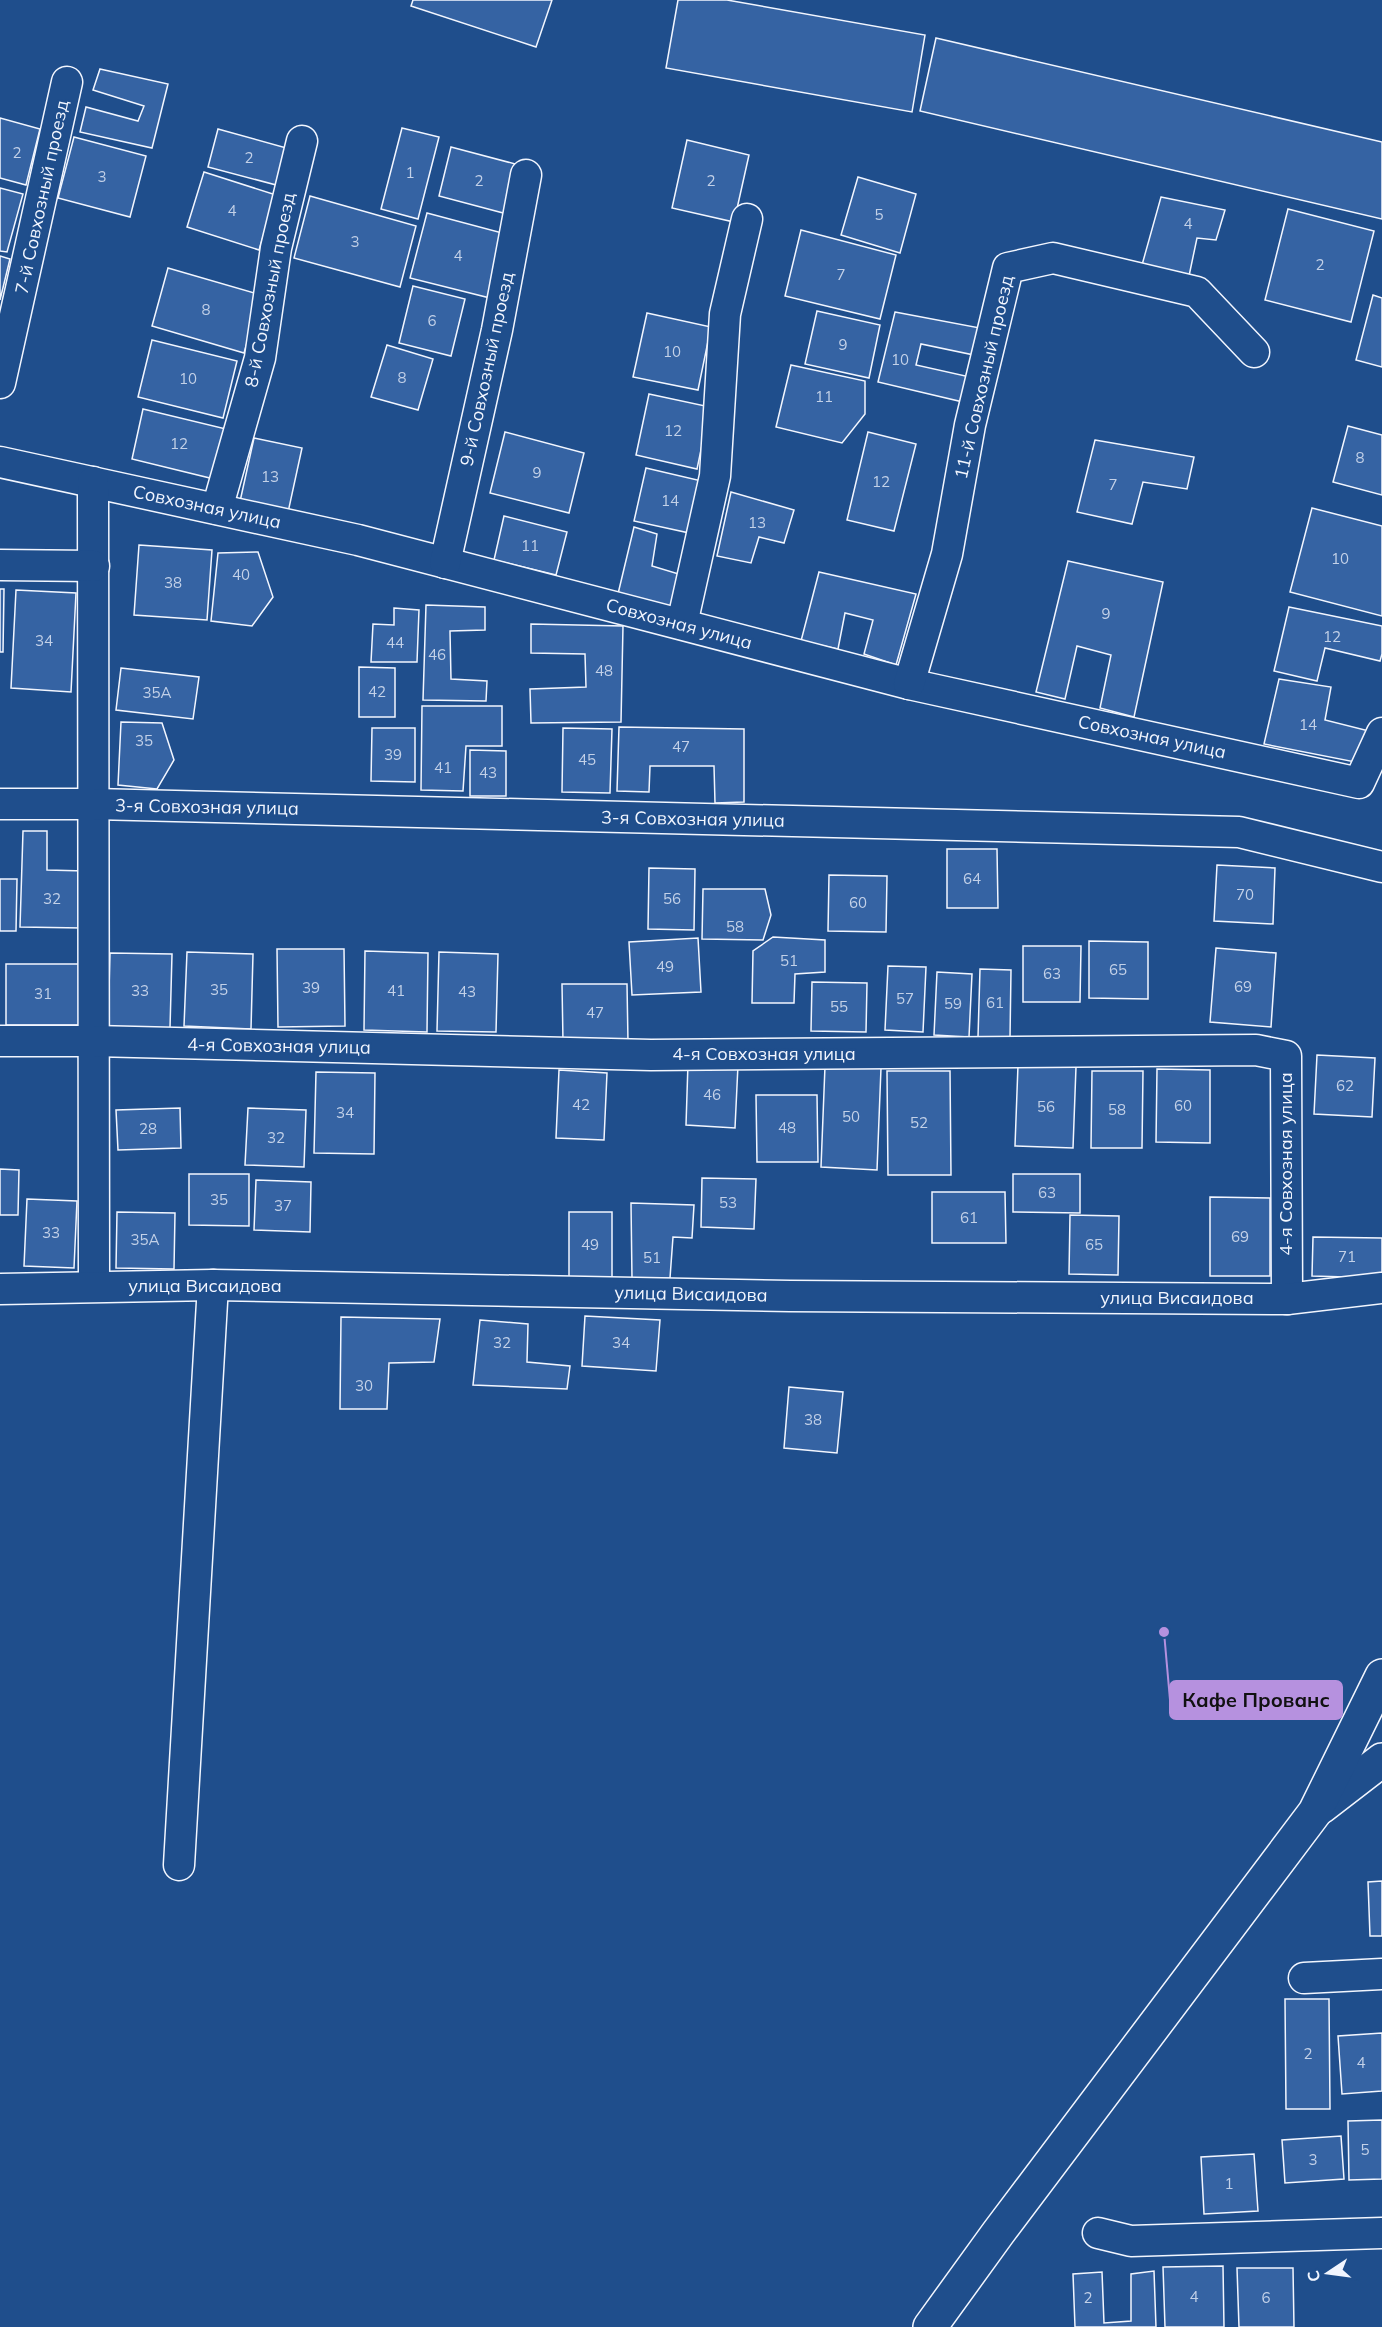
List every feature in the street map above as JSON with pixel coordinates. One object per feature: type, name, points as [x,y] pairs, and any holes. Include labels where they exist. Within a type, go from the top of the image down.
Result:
[{"type":"main road","points":[[930,2327],[998,2233],[1315,1812],[1382,1676]]},
{"type":"main road","points":[[1315,1812],[1382,1760]]},
{"type":"street","name":"7-й Совхозный проезд","points":[[0,383],[67,82]]},
{"type":"street","name":"8-й Совхозный проезд","points":[[217,509],[260,358],[276,248],[302,141]]},
{"type":"street","name":"9-й Совхозный проезд","points":[[445,562],[497,330],[526,175]]},
{"type":"street","points":[[682,624],[715,476],[725,314],[747,219]]},
{"type":"street","name":"11-й Совхозный проезд","points":[[909,684],[947,554],[970,425],[1008,268],[1053,258],[1197,292],[1254,352]]},
{"type":"street","name":"Совхозная улица","points":[[0,462],[358,540],[909,684],[1359,783],[1382,733]]},
{"type":"street","points":[[93,482],[94,1286]]},
{"type":"street","points":[[0,565],[94,566]]},
{"type":"street","name":"3-я Совхозная улица","points":[[0,804],[94,804],[1239,832],[1382,867]]},
{"type":"street","name":"4-я Совхозная улица","points":[[0,1041],[94,1041],[651,1055],[1256,1050],[1286,1056],[1287,1299]]},
{"type":"street","points":[[180,1865],[213,1285]]},
{"type":"street","name":"улица Висаидова","points":[[0,1289],[213,1285],[778,1296],[1287,1299],[1382,1288]]},
{"type":"street","points":[[1304,1978],[1382,1974]]},
{"type":"street","points":[[1098,2233],[1131,2241],[1382,2233]]},
{"type":"building","points":[[413,0],[552,0],[536,47],[411,6]]},
{"type":"building","points":[[678,0],[727,0],[925,35],[912,112],[666,68]]},
{"type":"building","points":[[936,38],[1382,142],[1382,219],[920,111]]},
{"type":"building","points":[[100,69],[168,84],[152,148],[80,132],[86,107],[138,121],[144,106],[93,90]]},
{"type":"building","points":[[0,118],[40,129],[26,185],[0,178]]},
{"type":"building","points":[[402,128],[439,137],[418,219],[381,209]]},
{"type":"building","points":[[218,129],[290,149],[280,186],[208,167]]},
{"type":"building","points":[[74,137],[146,156],[130,217],[58,198]]},
{"type":"building","points":[[687,140],[749,155],[734,222],[672,208]]},
{"type":"building","points":[[451,147],[519,165],[507,214],[439,196]]},
{"type":"building","points":[[204,172],[276,195],[259,250],[187,227]]},
{"type":"building","points":[[858,177],[916,194],[900,253],[841,235]]},
{"type":"building","points":[[0,188],[23,194],[7,252],[0,251]]},
{"type":"building","points":[[310,196],[416,226],[400,287],[294,258]]},
{"type":"building","points":[[1161,197],[1225,210],[1216,240],[1197,238],[1189,276],[1142,265]]},
{"type":"building","points":[[1288,209],[1374,231],[1351,322],[1265,300]]},
{"type":"building","points":[[427,213],[506,234],[490,298],[410,278]]},
{"type":"building","points":[[801,230],[896,255],[880,319],[785,296]]},
{"type":"building","points":[[0,256],[10,259],[0,300]]},
{"type":"building","points":[[168,268],[261,295],[244,353],[152,326]]},
{"type":"building","points":[[413,286],[465,299],[451,356],[399,343]]},
{"type":"building","points":[[1373,295],[1382,298],[1382,367],[1356,360]]},
{"type":"building","points":[[817,311],[880,325],[869,378],[805,364]]},
{"type":"building","points":[[895,312],[980,328],[974,355],[921,344],[916,365],[970,377],[963,402],[878,382]]},
{"type":"building","points":[[647,313],[711,327],[698,390],[633,377]]},
{"type":"building","points":[[152,340],[237,361],[223,418],[138,397]]},
{"type":"building","points":[[387,345],[433,359],[418,410],[371,397]]},
{"type":"building","points":[[791,365],[865,381],[865,414],[842,443],[776,427]]},
{"type":"building","points":[[649,394],[710,407],[697,469],[636,455]]},
{"type":"building","points":[[143,409],[226,429],[214,479],[132,459]]},
{"type":"building","points":[[1348,426],[1382,435],[1382,495],[1333,482]]},
{"type":"building","points":[[505,432],[584,453],[569,513],[490,493]]},
{"type":"building","points":[[868,432],[916,444],[894,531],[847,520]]},
{"type":"building","points":[[254,438],[302,448],[287,517],[239,506]]},
{"type":"building","points":[[1095,440],[1194,457],[1187,489],[1143,482],[1132,524],[1077,512]]},
{"type":"building","points":[[646,468],[706,482],[694,534],[634,521]]},
{"type":"building","points":[[731,492],[794,510],[784,543],[759,537],[751,563],[717,556]]},
{"type":"building","points":[[1312,508],[1382,526],[1382,616],[1290,592]]},
{"type":"building","points":[[504,516],[567,532],[556,575],[494,560]]},
{"type":"building","points":[[634,527],[657,534],[652,566],[682,575],[676,611],[617,598]]},
{"type":"building","points":[[139,545],[212,550],[207,620],[134,615]]},
{"type":"building","points":[[258,552],[273,597],[252,626],[211,621],[218,553]]},
{"type":"building","points":[[1068,561],[1163,582],[1134,717],[1100,708],[1111,655],[1077,646],[1065,699],[1036,692]]},
{"type":"building","points":[[819,572],[916,594],[896,665],[864,654],[873,620],[845,613],[838,649],[801,641]]},
{"type":"building","points":[[0,589],[4,589],[3,652],[0,652]]},
{"type":"building","points":[[16,590],[76,593],[71,692],[11,688]]},
{"type":"building","points":[[426,605],[485,607],[485,630],[450,631],[451,679],[487,681],[486,701],[423,700]]},
{"type":"building","points":[[1289,607],[1382,626],[1380,661],[1325,648],[1317,681],[1274,671]]},
{"type":"building","points":[[394,608],[419,610],[417,662],[371,662],[373,624],[394,625]]},
{"type":"building","points":[[531,624],[623,626],[621,722],[531,723],[530,689],[586,687],[585,654],[531,653]]},
{"type":"building","points":[[359,667],[395,668],[395,717],[359,717]]},
{"type":"building","points":[[121,668],[199,677],[193,719],[116,710]]},
{"type":"building","points":[[1279,679],[1331,687],[1325,720],[1369,731],[1360,763],[1264,744]]},
{"type":"building","points":[[422,706],[502,706],[502,746],[466,746],[463,791],[421,790]]},
{"type":"building","points":[[121,722],[162,723],[174,760],[157,789],[118,785]]},
{"type":"building","points":[[619,727],[744,729],[744,802],[715,803],[714,766],[650,766],[649,792],[617,791]]},
{"type":"building","points":[[372,728],[415,728],[415,782],[371,781]]},
{"type":"building","points":[[563,728],[612,729],[610,793],[562,792]]},
{"type":"building","points":[[470,750],[506,751],[506,796],[470,796]]},
{"type":"building","points":[[23,831],[47,831],[47,870],[85,871],[82,928],[20,927]]},
{"type":"building","points":[[947,849],[997,849],[998,908],[947,908]]},
{"type":"building","points":[[1217,865],[1275,868],[1273,924],[1214,921]]},
{"type":"building","points":[[649,868],[695,869],[694,930],[648,929]]},
{"type":"building","points":[[829,875],[887,876],[886,932],[828,931]]},
{"type":"building","points":[[0,879],[17,879],[16,931],[0,931]]},
{"type":"building","points":[[703,889],[765,889],[771,915],[763,940],[702,939]]},
{"type":"building","points":[[773,937],[825,940],[825,972],[795,974],[794,1003],[752,1003],[753,951]]},
{"type":"building","points":[[698,938],[701,992],[632,995],[629,942]]},
{"type":"building","points":[[1089,941],[1148,942],[1148,999],[1089,998]]},
{"type":"building","points":[[1023,946],[1081,946],[1080,1002],[1023,1002]]},
{"type":"building","points":[[1216,948],[1276,953],[1271,1027],[1210,1022]]},
{"type":"building","points":[[277,949],[344,949],[345,1026],[278,1027]]},
{"type":"building","points":[[365,951],[428,953],[427,1032],[364,1030]]},
{"type":"building","points":[[187,952],[253,954],[251,1029],[184,1026]]},
{"type":"building","points":[[439,952],[498,954],[496,1032],[437,1031]]},
{"type":"building","points":[[110,953],[172,954],[170,1028],[108,1027]]},
{"type":"building","points":[[6,964],[79,964],[79,1025],[6,1025]]},
{"type":"building","points":[[888,966],[926,967],[923,1032],[885,1030]]},
{"type":"building","points":[[980,969],[1011,970],[1010,1038],[978,1037]]},
{"type":"building","points":[[937,972],[972,974],[969,1037],[934,1035]]},
{"type":"building","points":[[812,982],[867,983],[866,1032],[811,1031]]},
{"type":"building","points":[[562,984],[627,984],[628,1042],[563,1042]]},
{"type":"building","points":[[1317,1055],[1375,1058],[1372,1117],[1314,1114]]},
{"type":"building","points":[[688,1063],[738,1065],[735,1128],[686,1125]]},
{"type":"building","points":[[1018,1065],[1076,1067],[1073,1148],[1015,1146]]},
{"type":"building","points":[[825,1066],[881,1068],[877,1170],[821,1167]]},
{"type":"building","points":[[1157,1069],[1210,1070],[1210,1143],[1156,1142]]},
{"type":"building","points":[[559,1070],[607,1073],[604,1140],[556,1138]]},
{"type":"building","points":[[887,1071],[950,1071],[951,1175],[888,1175]]},
{"type":"building","points":[[1092,1071],[1143,1071],[1142,1148],[1091,1148]]},
{"type":"building","points":[[316,1072],[375,1073],[374,1154],[314,1153]]},
{"type":"building","points":[[756,1095],[817,1095],[818,1162],[757,1162]]},
{"type":"building","points":[[180,1108],[181,1148],[118,1150],[116,1110]]},
{"type":"building","points":[[248,1108],[306,1110],[304,1167],[245,1165]]},
{"type":"building","points":[[0,1169],[19,1170],[18,1215],[0,1215]]},
{"type":"building","points":[[189,1174],[249,1174],[249,1226],[189,1225]]},
{"type":"building","points":[[1013,1174],[1080,1174],[1080,1213],[1013,1212]]},
{"type":"building","points":[[702,1178],[756,1179],[754,1229],[701,1227]]},
{"type":"building","points":[[256,1180],[311,1182],[310,1232],[254,1230]]},
{"type":"building","points":[[932,1192],[1005,1192],[1006,1243],[932,1243]]},
{"type":"building","points":[[1210,1197],[1270,1198],[1270,1276],[1210,1276]]},
{"type":"building","points":[[27,1199],[77,1201],[74,1268],[24,1266]]},
{"type":"building","points":[[631,1203],[694,1205],[692,1238],[673,1237],[670,1278],[632,1279]]},
{"type":"building","points":[[117,1212],[175,1213],[174,1269],[116,1268]]},
{"type":"building","points":[[569,1212],[612,1212],[612,1278],[569,1278]]},
{"type":"building","points":[[1070,1215],[1119,1216],[1118,1275],[1069,1274]]},
{"type":"building","points":[[1313,1237],[1382,1238],[1382,1278],[1312,1276]]},
{"type":"building","points":[[585,1316],[660,1320],[656,1371],[582,1366]]},
{"type":"building","points":[[341,1317],[440,1319],[434,1362],[389,1363],[387,1409],[340,1409]]},
{"type":"building","points":[[480,1320],[528,1324],[527,1362],[570,1366],[567,1389],[473,1385]]},
{"type":"building","points":[[789,1387],[843,1392],[837,1453],[784,1448]]},
{"type":"building","points":[[1382,1881],[1382,1936],[1370,1936],[1368,1882]]},
{"type":"building","points":[[1285,1999],[1329,1999],[1330,2109],[1286,2109]]},
{"type":"building","points":[[1382,2033],[1382,2091],[1342,2094],[1338,2036]]},
{"type":"building","points":[[1382,2120],[1382,2179],[1349,2180],[1348,2121]]},
{"type":"building","points":[[1341,2136],[1344,2179],[1285,2183],[1282,2140]]},
{"type":"building","points":[[1254,2154],[1258,2211],[1204,2214],[1201,2157]]},
{"type":"building","points":[[1223,2266],[1224,2327],[1165,2327],[1163,2267]]},
{"type":"building","points":[[1237,2268],[1293,2268],[1294,2327],[1239,2327]]},
{"type":"building","points":[[1154,2271],[1156,2327],[1075,2327],[1073,2274],[1102,2272],[1104,2323],[1131,2321],[1131,2274]]},
{"type":"place","name":"Кафе Прованс","points":[[1164,1632]]}]
